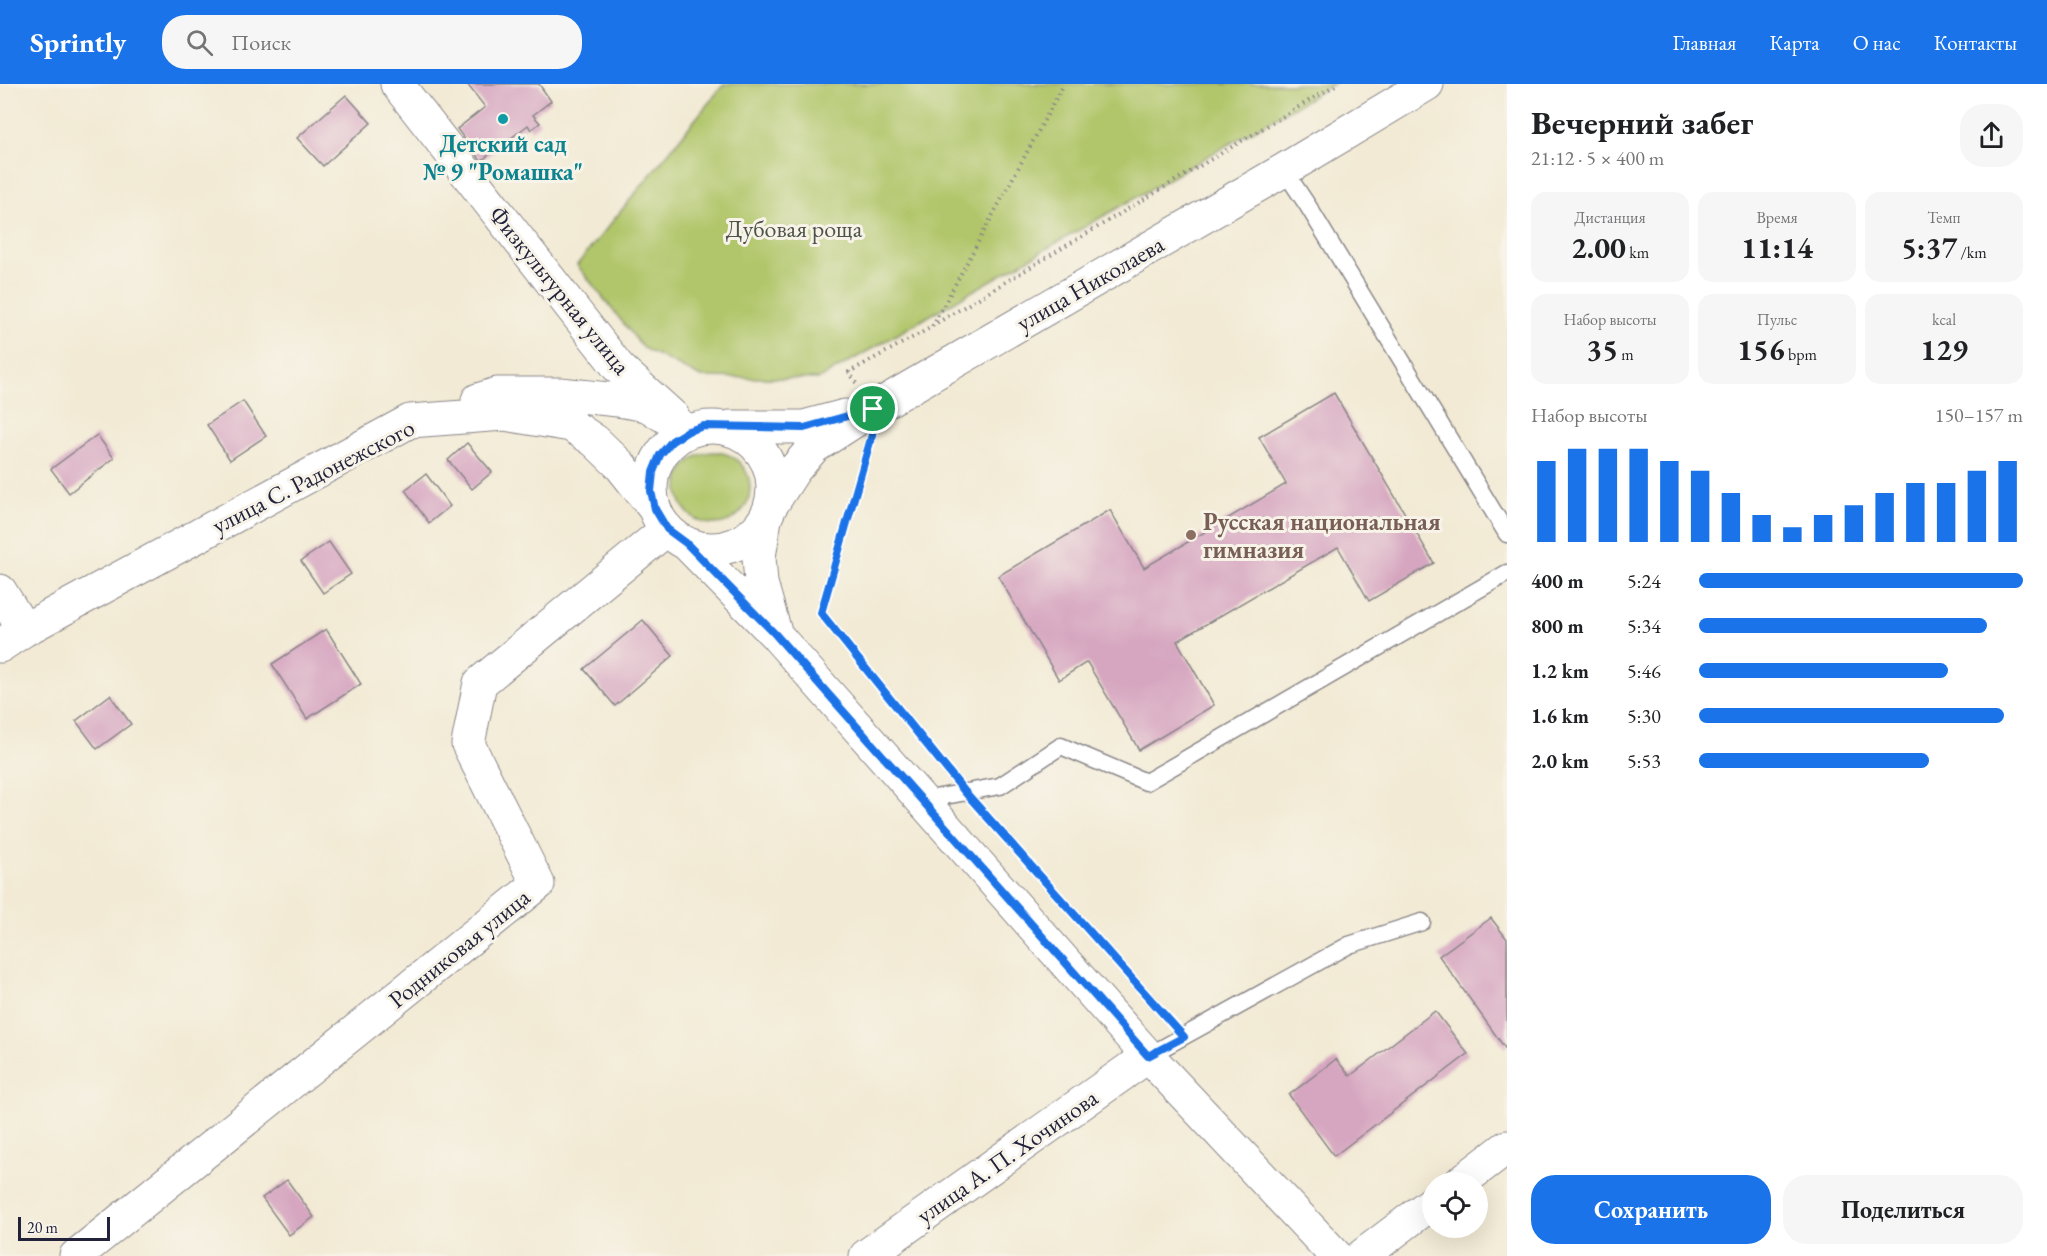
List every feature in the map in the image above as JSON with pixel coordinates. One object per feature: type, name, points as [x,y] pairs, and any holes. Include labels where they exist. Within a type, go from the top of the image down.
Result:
[{"type":"street","name":"Физкультурная улица","points":[[397,84],[619,368],[688,431]]},
{"type":"street","name":"улица Николаева","points":[[769,511],[794,470],[814,447],[873,409],[1284,170],[1427,84]]},
{"type":"street","points":[[410,421],[497,394],[560,394],[647,405],[688,431]]},
{"type":"street","points":[[873,409],[804,428],[704,426],[688,431],[672,441],[660,455],[653,472],[651,491],[669,527],[775,634],[1148,1056],[1335,1256]]},
{"type":"street","name":"улица С. Радонежского","points":[[12,638],[410,421],[504,414],[571,425],[595,441],[620,465],[669,527]]},
{"type":"street","points":[[721,426],[741,433],[758,445],[769,463],[774,483],[759,557],[761,583],[775,634]]},
{"type":"street","points":[[669,527],[703,548],[721,549],[738,543],[754,533],[769,511]]},
{"type":"street","name":"Родниковая улица","points":[[76,1256],[538,884],[468,744],[480,683],[669,527]]},
{"type":"street","points":[[0,591],[12,638]]},
{"type":"street","name":"улица А. П. Хочинова","points":[[866,1256],[1148,1056]]},
{"type":"street","points":[[1474,1172],[1507,1147]]},
{"type":"street","points":[[1362,1256],[1422,1211]]},
{"type":"lane","points":[[1284,170],[1507,534]]},
{"type":"lane","points":[[922,800],[1000,786],[1061,746],[1146,782],[1507,573]]},
{"type":"lane","points":[[1148,1056],[1349,945],[1422,922]]},
{"type":"path","points":[[932,327],[1064,84]]},
{"type":"path","points":[[1184,1037],[965,792],[821,613],[872,435],[873,409],[849,372],[932,327],[1336,84]]},
{"type":"green space","name":"Дубовая роща","points":[[724,84],[1334,84],[819,379],[701,377],[643,348],[577,265]]},
{"type":"green space","points":[[714,452],[734,458],[744,468],[750,488],[744,508],[734,518],[714,524],[694,518],[684,508],[678,488],[684,468],[694,458]]},
{"type":"building","name":"Детский сад № 9 \"Ромашка\"","points":[[467,84],[539,84],[551,101],[533,115],[540,123],[531,130],[528,125],[481,161],[457,129],[485,107]]},
{"type":"building","points":[[346,95],[371,123],[323,166],[297,138]]},
{"type":"building","points":[[1334,393],[1434,563],[1369,601],[1338,547],[1177,641],[1214,705],[1139,750],[1087,662],[1059,680],[998,576],[1110,510],[1144,568],[1286,484],[1259,437]]},
{"type":"building","points":[[243,401],[266,436],[230,460],[207,425]]},
{"type":"building","points":[[97,435],[114,458],[69,493],[51,469]]},
{"type":"building","points":[[467,443],[492,472],[472,489],[448,460]]},
{"type":"building","points":[[426,474],[450,506],[429,523],[405,490]]},
{"type":"building","points":[[329,542],[351,574],[323,593],[301,561]]},
{"type":"building","points":[[643,620],[673,656],[615,706],[584,669]]},
{"type":"building","points":[[326,629],[361,684],[307,719],[272,664]]},
{"type":"building","points":[[110,695],[131,724],[97,749],[76,721]]},
{"type":"building","points":[[1491,918],[1507,939],[1507,1046],[1505,1048],[1439,956]]},
{"type":"building","points":[[1435,1011],[1468,1054],[1334,1156],[1289,1095],[1336,1059],[1350,1076]]},
{"type":"building","points":[[287,1180],[314,1217],[289,1235],[262,1198]]},
{"type":"place","name":"Детский сад № 9 \"Ромашка\"","points":[[503,119]]},
{"type":"place","name":"Русская национальная гимназия","points":[[1191,535]]},
{"type":"route","points":[[873,409],[872,435],[821,613],[965,792],[1184,1037],[1148,1056],[775,634],[686,543],[667,529],[655,509],[651,491],[653,472],[660,455],[672,441],[688,431],[704,426],[804,428],[873,409]]}]
